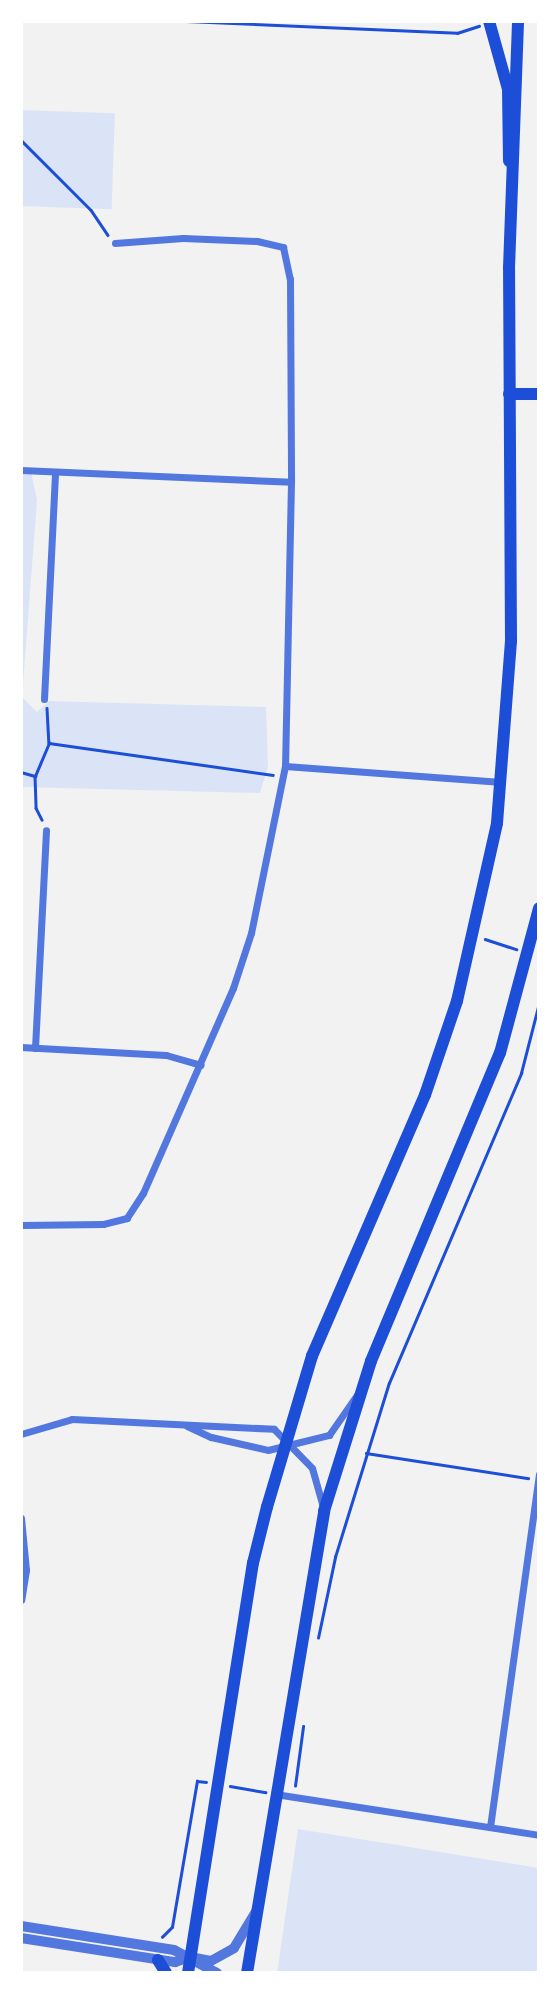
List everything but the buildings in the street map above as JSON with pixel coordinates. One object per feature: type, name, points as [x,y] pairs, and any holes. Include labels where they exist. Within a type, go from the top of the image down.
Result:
[{"type":"main road","points":[[489,21],[508,89],[506,145],[513,186]]},
{"type":"main road","points":[[188,1973],[253,1563],[284,1443],[331,1307],[425,1095],[473,936],[503,782],[511,641],[509,394],[518,21]]},
{"type":"main road","points":[[509,394],[539,394]]},
{"type":"main road","points":[[247,1973],[324,1511],[362,1389],[480,1107],[528,953],[539,908]]},
{"type":"main road","points":[[158,1960],[166,1973]]},
{"type":"street","points":[[21,1225],[103,1224],[127,1218],[201,1065],[251,933],[285,766],[291,482],[290,279],[283,247],[257,241],[183,238],[115,243]]},
{"type":"street","points":[[21,470],[291,482]]},
{"type":"street","points":[[44,699],[55,472]]},
{"type":"street","points":[[285,766],[503,782]]},
{"type":"street","points":[[35,1048],[46,830]]},
{"type":"street","points":[[21,1047],[166,1055],[201,1065]]},
{"type":"street","points":[[186,1426],[211,1437],[268,1450],[284,1443],[329,1435],[362,1389]]},
{"type":"street","points":[[21,1434],[72,1419],[186,1426],[213,1423],[274,1429],[284,1443],[312,1468],[324,1511]]},
{"type":"street","points":[[490,1827],[538,1477]]},
{"type":"street","points":[[21,1518],[26,1570],[21,1600]]},
{"type":"street","points":[[275,1794],[539,1835]]},
{"type":"street","points":[[21,1938],[158,1960],[175,1962],[191,1957],[211,1961],[226,1955],[257,1910]]},
{"type":"street","points":[[21,1926],[174,1950],[217,1973]]},
{"type":"path","points":[[186,21],[457,33],[489,21]]},
{"type":"path","points":[[21,140],[91,209],[115,243]]},
{"type":"path","points":[[44,699],[49,743],[35,776],[36,808],[46,830]]},
{"type":"path","points":[[49,743],[283,777]]},
{"type":"path","points":[[21,772],[35,776]]},
{"type":"path","points":[[473,936],[528,953]]},
{"type":"path","points":[[315,1648],[366,1453],[440,1258],[521,1073],[539,1003]]},
{"type":"path","points":[[366,1453],[538,1477]]},
{"type":"path","points":[[294,1797],[303,1724]]},
{"type":"shaded area","points":[[21,110],[115,113],[112,209],[21,206]]},
{"type":"shaded area","points":[[21,471],[31,471],[37,500],[22,697],[37,712],[49,701],[266,707],[268,766],[260,793],[21,787]]},
{"type":"shaded area","points":[[298,1829],[539,1868],[539,1973],[277,1973]]}]
